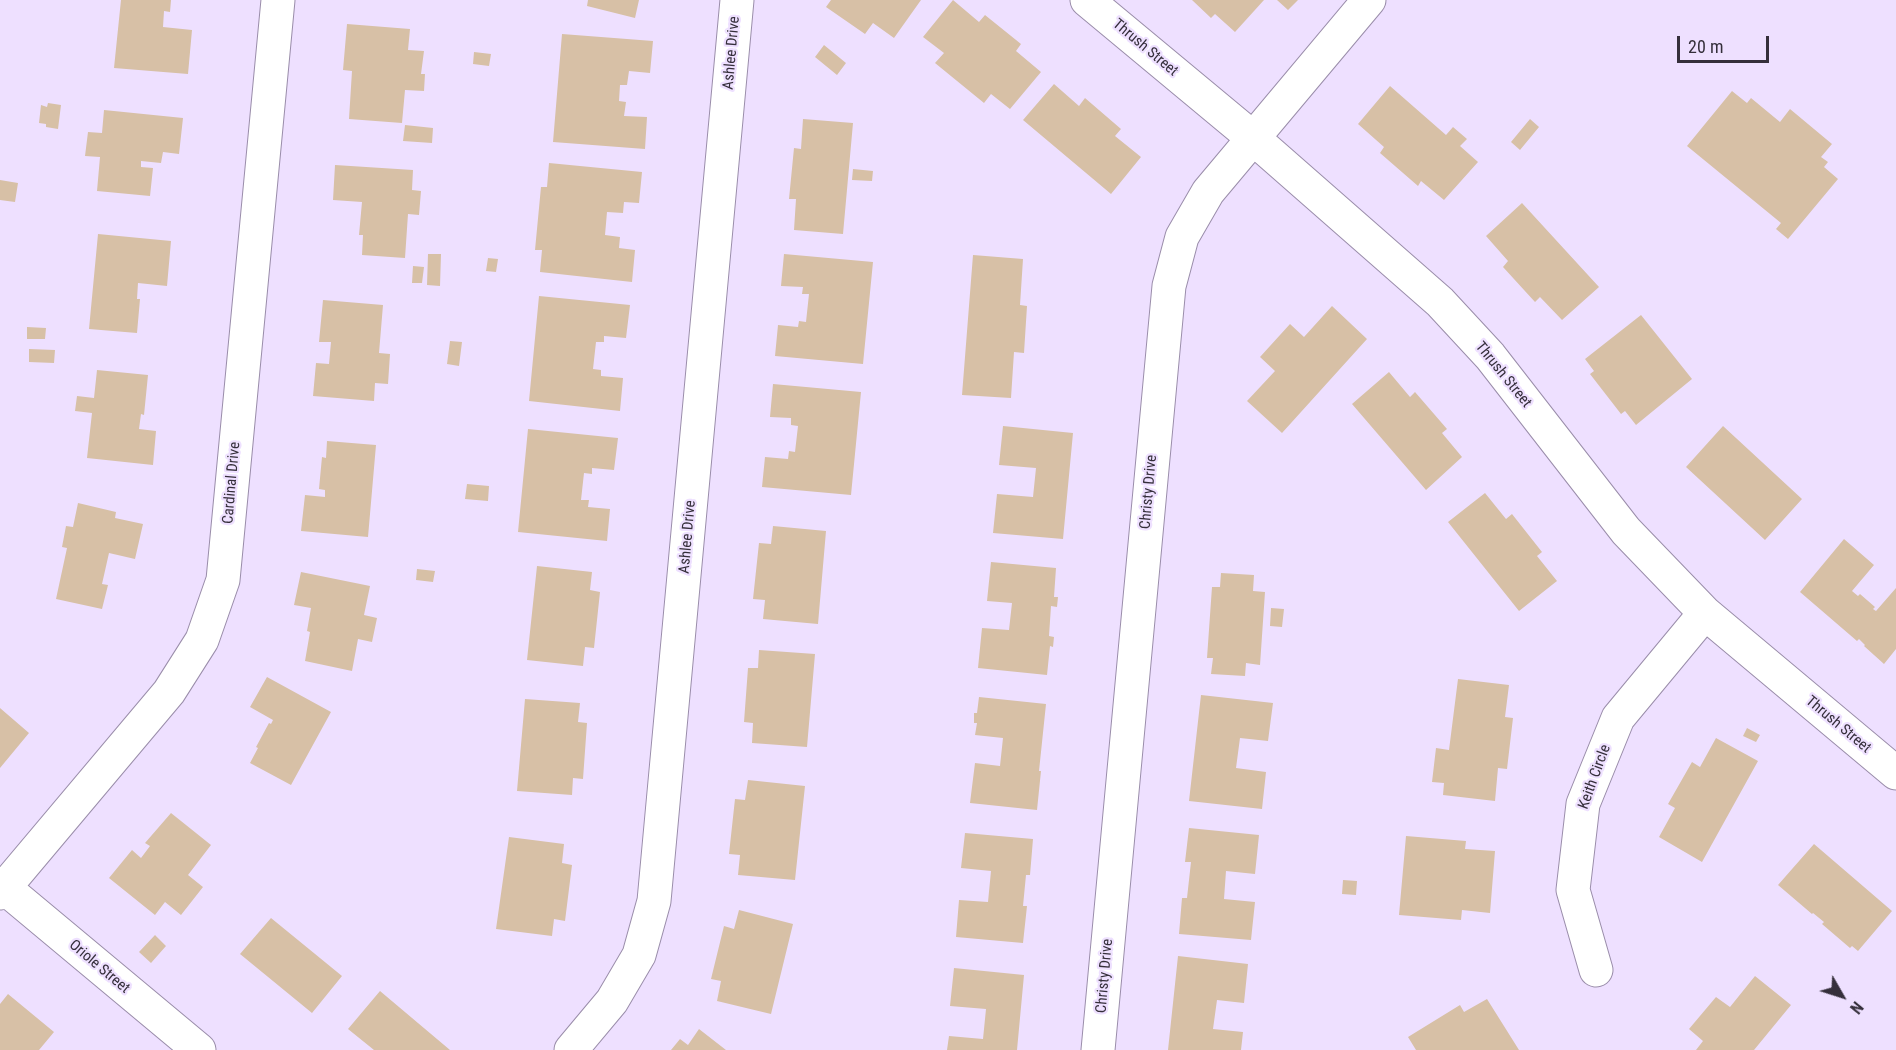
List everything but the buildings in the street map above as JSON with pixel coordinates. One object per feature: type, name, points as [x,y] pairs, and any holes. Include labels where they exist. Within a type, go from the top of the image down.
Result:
[{"type":"street","name":"Cardinal Drive","points":[[2,888],[169,692],[202,640],[223,580],[278,0]]},
{"type":"street","name":"Ashlee Drive","points":[[571,1050],[612,1001],[639,955],[654,901],[737,0]]},
{"type":"street","name":"Thrush Street","points":[[1087,0],[1253,138],[1440,302],[1490,356],[1626,531],[1706,613],[1896,773]]},
{"type":"street","name":"Christy Drive","points":[[1098,1050],[1168,286],[1182,237],[1208,192],[1369,0]]},
{"type":"street","name":"Keith Circle","points":[[1596,970],[1572,890],[1582,804],[1618,718],[1706,613]]},
{"type":"street","name":"Oriole Street","points":[[2,888],[199,1050]]}]
